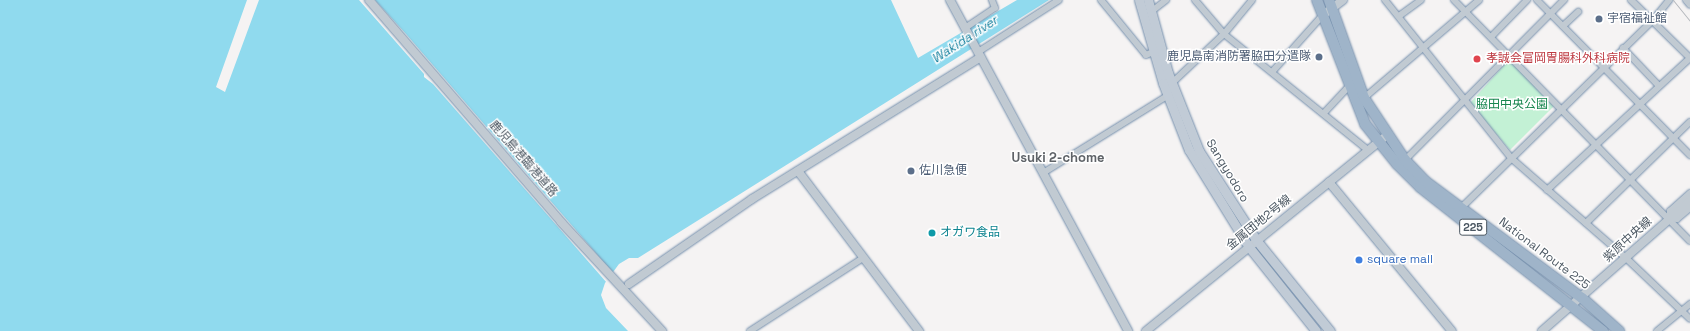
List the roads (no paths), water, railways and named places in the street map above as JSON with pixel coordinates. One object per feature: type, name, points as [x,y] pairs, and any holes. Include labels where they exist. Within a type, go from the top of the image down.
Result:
[{"type":"highway","name":"National Route 225","points":[[1317,0],[1365,124],[1378,142],[1420,187],[1603,331]]},
{"type":"highway","name":"National Route 225","points":[[1330,4],[1364,98],[1387,135],[1405,160],[1425,181],[1582,298],[1619,331]]},
{"type":"main road","name":"Sangyodoro","points":[[1139,0],[1167,96],[1189,150],[1249,247],[1316,331]]},
{"type":"main road","name":"Sangyodoro","points":[[1148,0],[1172,83],[1199,151],[1257,241],[1330,331]]},
{"type":"street","name":"鹿児島港臨港道路","points":[[369,0],[561,222],[662,331]]},
{"type":"street","points":[[950,0],[1128,331]]},
{"type":"street","points":[[966,29],[995,8],[992,0]]},
{"type":"street","points":[[629,284],[670,256],[680,246],[798,171],[1059,0]]},
{"type":"street","points":[[1102,0],[1146,54],[1153,52]]},
{"type":"street","points":[[1152,11],[1166,0]]},
{"type":"street","points":[[1195,0],[1224,34],[1324,113],[1368,150]]},
{"type":"street","points":[[1172,83],[1224,34],[1252,0]]},
{"type":"street","points":[[1272,72],[1323,15],[1330,4],[1343,0]]},
{"type":"street","points":[[1385,0],[1425,48],[1511,158],[1626,258],[1690,319]]},
{"type":"street","points":[[1399,16],[1421,0]]},
{"type":"street","points":[[1454,0],[1670,218],[1690,241]]},
{"type":"street","points":[[1364,98],[1425,48],[1478,0]]},
{"type":"street","points":[[1491,37],[1527,0]]},
{"type":"street","points":[[1537,0],[1690,155]]},
{"type":"street","points":[[1405,160],[1564,0]]},
{"type":"street","points":[[1547,190],[1690,58],[1631,0]]},
{"type":"street","points":[[1461,208],[1560,108],[1653,20],[1669,0]]},
{"type":"street","points":[[1686,0],[1690,5]]},
{"type":"street","points":[[1562,26],[1578,12]]},
{"type":"street","points":[[1623,48],[1659,86]]},
{"type":"street","points":[[1324,113],[1350,85]]},
{"type":"street","points":[[1043,173],[1167,96]]},
{"type":"street","points":[[1586,224],[1690,122]]},
{"type":"street","name":"金属団地2号線","points":[[1146,331],[1387,135]]},
{"type":"street","points":[[798,171],[919,331]]},
{"type":"street","points":[[1330,182],[1452,331]]},
{"type":"street","points":[[1670,218],[1670,211],[1690,193]]},
{"type":"street","name":"紫原中央線","points":[[1542,331],[1573,306],[1690,201]]},
{"type":"street","points":[[1670,218],[1677,219],[1690,208]]},
{"type":"street","points":[[752,330],[863,258]]},
{"type":"street","points":[[1657,331],[1690,304]]},
{"type":"water","name":"Wakida river","points":[[0,0],[247,0],[216,87],[225,92],[259,0],[891,0],[918,58],[1017,0],[1049,0],[638,258],[629,258],[619,264],[605,283],[601,295],[606,308],[628,331],[0,331]]},
{"type":"tram line","points":[[1673,0],[1690,21]]},
{"type":"place","name":"宇宿福祉館","points":[[1599,19]]},
{"type":"place","name":"鹿児島南消防署脇田分遣隊","points":[[1319,57]]},
{"type":"place","name":"孝誠会富岡胃腸科外科病院","points":[[1477,59]]},
{"type":"place","name":"佐川急便","points":[[911,171]]},
{"type":"place","name":"オガワ食品","points":[[932,233]]},
{"type":"place","name":"square mall","points":[[1359,260]]},
{"type":"district","name":"Usuki 2-chome","points":[[1058,158]]},
{"type":"park label","name":"脇田中央公園","points":[[1512,105]]}]
